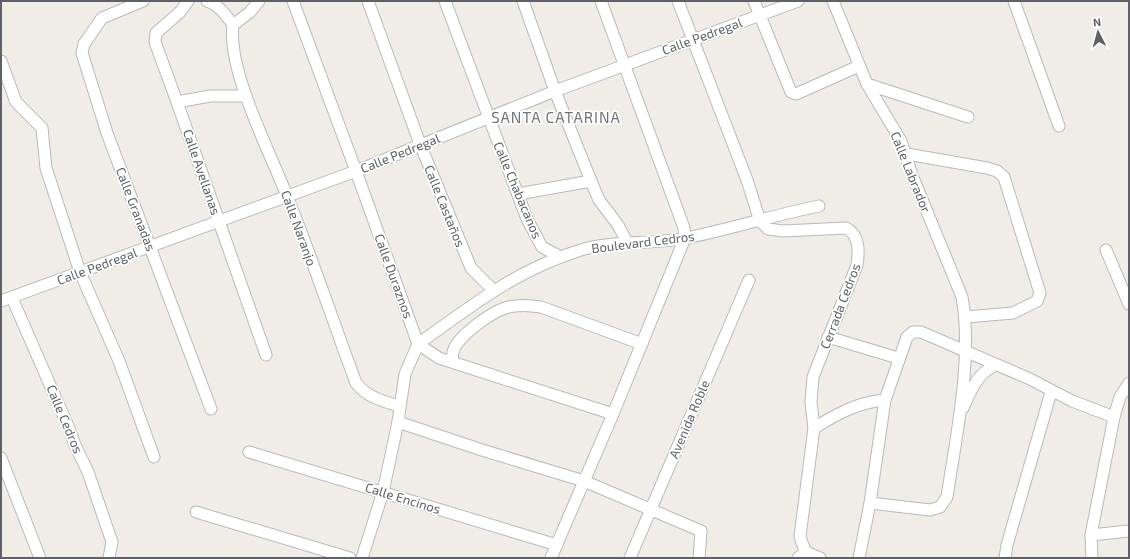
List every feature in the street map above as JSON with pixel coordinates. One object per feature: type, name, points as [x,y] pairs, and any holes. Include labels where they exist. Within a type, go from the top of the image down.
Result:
[{"type":"street","name":"Calle Granadas","points":[[143,1],[102,18],[84,44],[82,53],[107,132],[211,409]]},
{"type":"street","name":"Calle Avellanas","points":[[188,1],[180,12],[156,33],[154,42],[177,102],[266,355]]},
{"type":"street","points":[[207,1],[214,3],[233,25],[250,12],[260,1]]},
{"type":"street","name":"Calle Duraznos","points":[[293,1],[418,344]]},
{"type":"street","name":"Calle Castaños","points":[[368,1],[420,144],[471,268],[493,290]]},
{"type":"street","name":"Calle Chabacanos","points":[[445,1],[527,219],[542,247],[561,257]]},
{"type":"street","points":[[523,1],[555,91],[599,200],[618,225],[627,242]]},
{"type":"street","points":[[552,558],[685,238],[684,228],[601,1]]},
{"type":"street","points":[[678,1],[747,180],[760,221]]},
{"type":"street","points":[[754,1],[791,92],[796,94],[859,66]]},
{"type":"street","name":"Calle Pedregal","points":[[6,299],[356,171],[420,144],[625,64],[798,1]]},
{"type":"street","name":"Calle Labrador","points":[[833,1],[867,84],[901,141],[907,154],[912,175],[962,297],[966,317],[960,414]]},
{"type":"street","points":[[1014,1],[1059,126]]},
{"type":"street","name":"Calle Naranjo","points":[[233,25],[231,38],[234,56],[246,96],[288,196],[356,383],[363,392],[373,398],[399,406]]},
{"type":"street","points":[[1,61],[16,102],[42,128],[46,168],[80,272],[119,361],[154,456]]},
{"type":"street","points":[[867,84],[968,117]]},
{"type":"street","points":[[177,102],[210,96],[246,96]]},
{"type":"street","points":[[907,154],[997,171],[1004,177],[1040,293],[1037,301],[1013,313],[966,317]]},
{"type":"street","points":[[518,194],[591,181]]},
{"type":"street","name":"Boulevard Cedros","points":[[418,344],[493,290],[513,278],[581,250],[606,244],[627,242],[645,243],[685,238],[819,206]]},
{"type":"street","name":"Cerrada Cedros","points":[[760,221],[768,229],[783,231],[841,227],[851,230],[856,238],[859,251],[857,265],[813,377],[811,390],[814,428],[800,536],[802,543],[802,555]]},
{"type":"street","points":[[1106,250],[1129,304]]},
{"type":"street","name":"Avenida Roble","points":[[630,558],[649,510],[749,280]]},
{"type":"street","name":"Calle Cedros","points":[[6,299],[68,426],[88,472],[112,542],[109,558]]},
{"type":"street","points":[[452,361],[453,352],[461,339],[495,312],[519,306],[532,305],[542,307],[642,344]]},
{"type":"street","points":[[859,558],[870,503],[885,400],[906,337],[914,332],[922,332],[965,350],[995,365],[1030,379],[1051,392],[1114,417]]},
{"type":"street","points":[[828,337],[898,358]]},
{"type":"street","points":[[362,558],[383,492],[398,422],[399,406],[405,374],[418,344],[439,358],[613,414]]},
{"type":"street","points":[[870,503],[930,510],[940,507],[947,498],[960,414],[978,378],[986,370],[995,365]]},
{"type":"street","points":[[1092,558],[1091,535],[1114,417],[1120,397],[1129,383]]},
{"type":"street","points":[[1005,558],[1006,545],[1051,392]]},
{"type":"street","points":[[814,428],[857,405],[868,401],[885,400]]},
{"type":"street","points":[[398,422],[482,450],[584,481],[701,531],[699,558]]},
{"type":"street","name":"Calle Encinos","points":[[249,452],[557,545]]},
{"type":"street","points":[[1,458],[40,558]]},
{"type":"street","points":[[196,512],[350,558]]},
{"type":"street","points":[[1091,535],[1129,531]]},
{"type":"street","points":[[802,555],[820,558]]},
{"type":"district","name":"SANTA CATARINA","points":[[556,117]]}]
